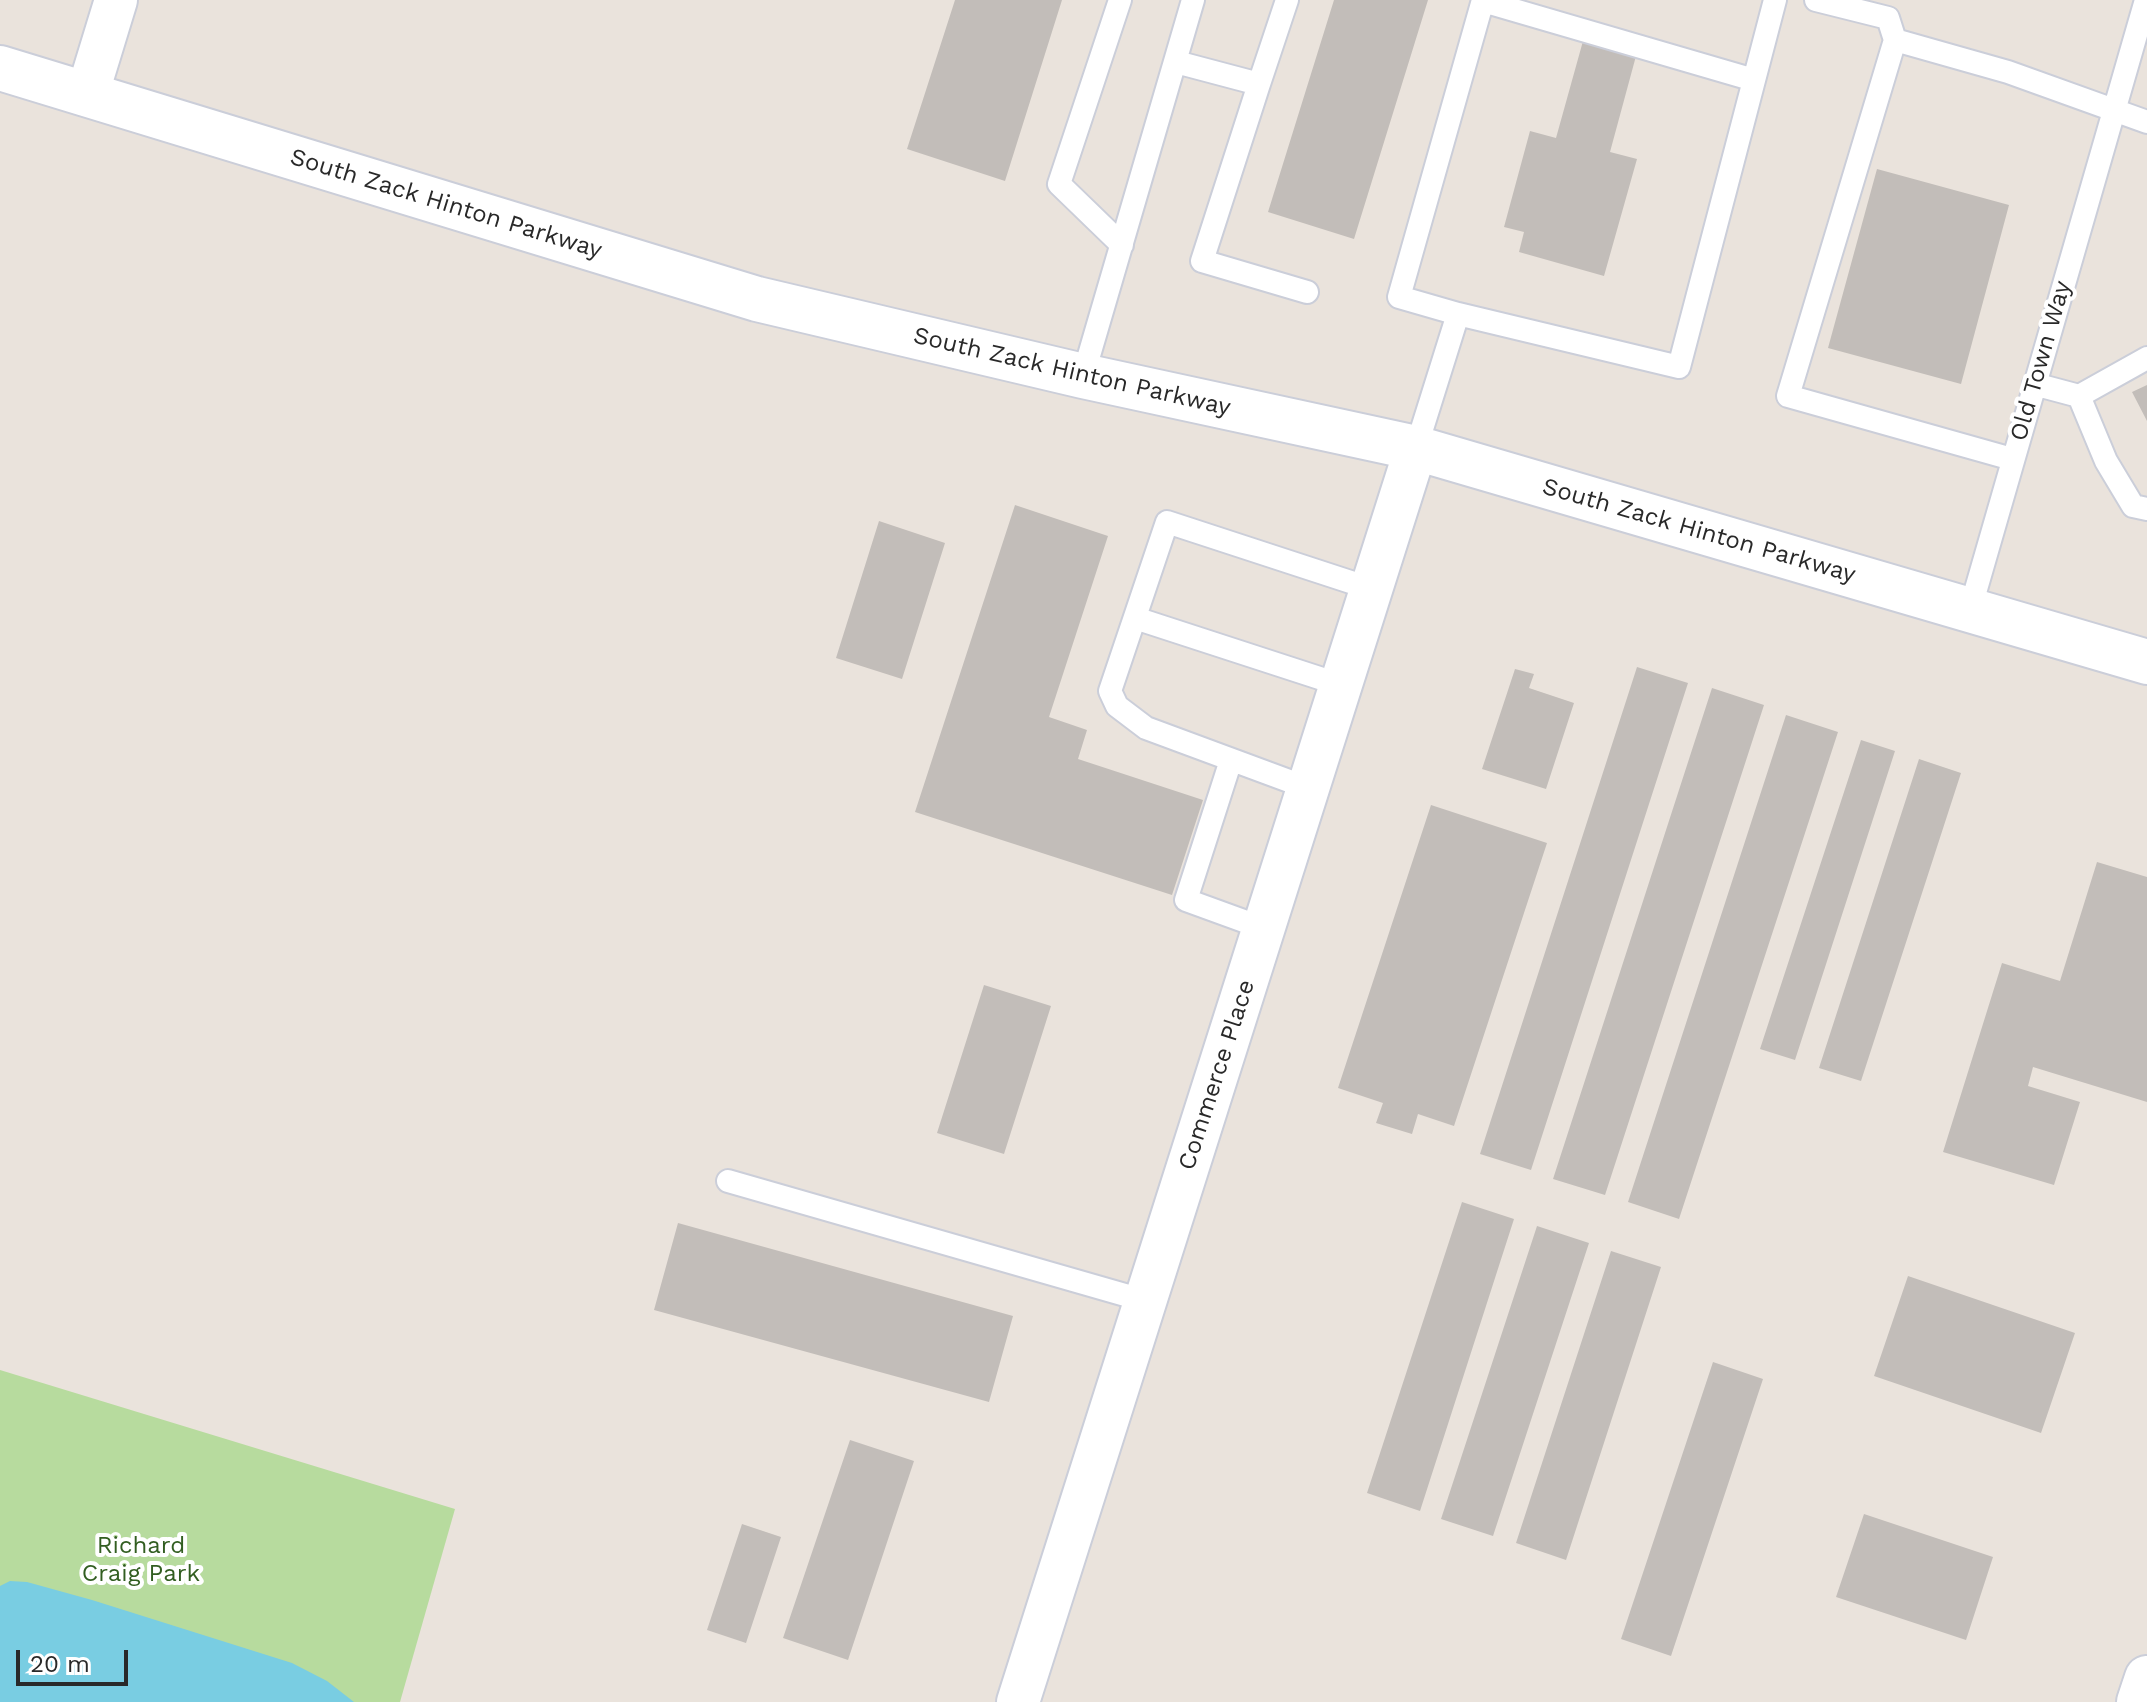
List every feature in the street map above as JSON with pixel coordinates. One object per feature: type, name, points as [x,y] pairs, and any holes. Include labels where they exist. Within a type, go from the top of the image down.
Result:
[{"type":"main road","name":"South Zack Hinton Parkway","points":[[0,68],[757,299],[1083,376],[1416,448],[2147,662]]},
{"type":"main road","points":[[2139,1702],[2147,1678]]},
{"type":"street","points":[[87,95],[116,0]]},
{"type":"street","name":"Commerce Place","points":[[1018,1702],[1416,448]]},
{"type":"lane","points":[[1120,0],[1059,184],[1122,245]]},
{"type":"lane","points":[[1083,376],[1193,0]]},
{"type":"lane","points":[[1287,0],[1202,261],[1307,292]]},
{"type":"lane","points":[[1754,80],[1483,0],[1399,297],[1679,367],[1775,0]]},
{"type":"lane","points":[[1816,0],[1888,18],[1895,40],[1788,396],[2012,459]]},
{"type":"lane","name":"Old Town Way","points":[[1970,610],[2142,1]]},
{"type":"lane","points":[[1895,40],[2008,72],[2147,122]]},
{"type":"lane","points":[[1176,62],[1259,84]]},
{"type":"lane","points":[[1416,448],[1458,314]]},
{"type":"lane","points":[[2034,384],[2079,396],[2147,358]]},
{"type":"lane","points":[[2079,396],[2106,461],[2133,506],[2147,509]]},
{"type":"lane","points":[[1308,788],[1146,728],[1117,706],[1110,691],[1167,522],[1372,589]]},
{"type":"lane","points":[[1135,618],[1341,685]]},
{"type":"lane","points":[[1231,760],[1186,900],[1263,928]]},
{"type":"lane","points":[[728,1181],[1146,1301]]},
{"type":"green space","name":"Richard Craig Park","points":[[0,1370],[455,1509],[400,1702],[0,1702]]},
{"type":"water","points":[[10,1581],[27,1582],[92,1600],[292,1663],[327,1681],[354,1702],[0,1702],[0,1586]]},
{"type":"building","points":[[955,0],[1062,0],[1005,181],[907,149]]},
{"type":"building","points":[[1334,0],[1428,0],[1354,239],[1268,212]]},
{"type":"building","points":[[1583,41],[1636,56],[1610,152],[1637,159],[1604,276],[1519,252],[1524,232],[1504,227],[1530,131],[1556,138]]},
{"type":"building","points":[[1877,169],[2009,205],[1961,384],[1828,348]]},
{"type":"building","points":[[2147,385],[2147,421],[2132,392]]},
{"type":"building","points":[[1015,505],[1108,536],[1049,717],[1087,730],[1078,759],[1203,800],[1172,895],[915,812]]},
{"type":"building","points":[[879,521],[945,543],[902,679],[836,658]]},
{"type":"building","points":[[1637,667],[1688,683],[1531,1170],[1480,1154]]},
{"type":"building","points":[[1515,669],[1534,674],[1529,688],[1574,703],[1546,789],[1482,769]]},
{"type":"building","points":[[1712,688],[1764,705],[1605,1195],[1553,1179]]},
{"type":"building","points":[[1786,715],[1838,732],[1679,1219],[1628,1202]]},
{"type":"building","points":[[1861,740],[1895,751],[1795,1060],[1760,1049]]},
{"type":"building","points":[[1919,759],[1961,773],[1861,1081],[1819,1068]]},
{"type":"building","points":[[1431,805],[1547,843],[1454,1126],[1418,1114],[1412,1134],[1376,1123],[1383,1103],[1338,1088]]},
{"type":"building","points":[[2097,862],[2147,877],[2147,1102],[2033,1067],[2028,1086],[2080,1102],[2054,1185],[1943,1152],[2002,963],[2060,981]]},
{"type":"building","points":[[984,985],[1051,1006],[1004,1154],[937,1133]]},
{"type":"building","points":[[1462,1202],[1514,1219],[1420,1511],[1367,1493]]},
{"type":"building","points":[[678,1223],[1013,1316],[989,1402],[654,1310]]},
{"type":"building","points":[[1537,1226],[1589,1243],[1493,1536],[1441,1519]]},
{"type":"building","points":[[1611,1251],[1661,1267],[1566,1560],[1516,1543]]},
{"type":"building","points":[[1908,1276],[2075,1333],[2041,1433],[1874,1376]]},
{"type":"building","points":[[1713,1362],[1763,1379],[1671,1656],[1621,1639]]},
{"type":"building","points":[[850,1440],[914,1461],[848,1660],[783,1638]]},
{"type":"building","points":[[1864,1514],[1993,1557],[1966,1640],[1836,1597]]},
{"type":"building","points":[[742,1524],[781,1537],[746,1643],[707,1630]]}]
